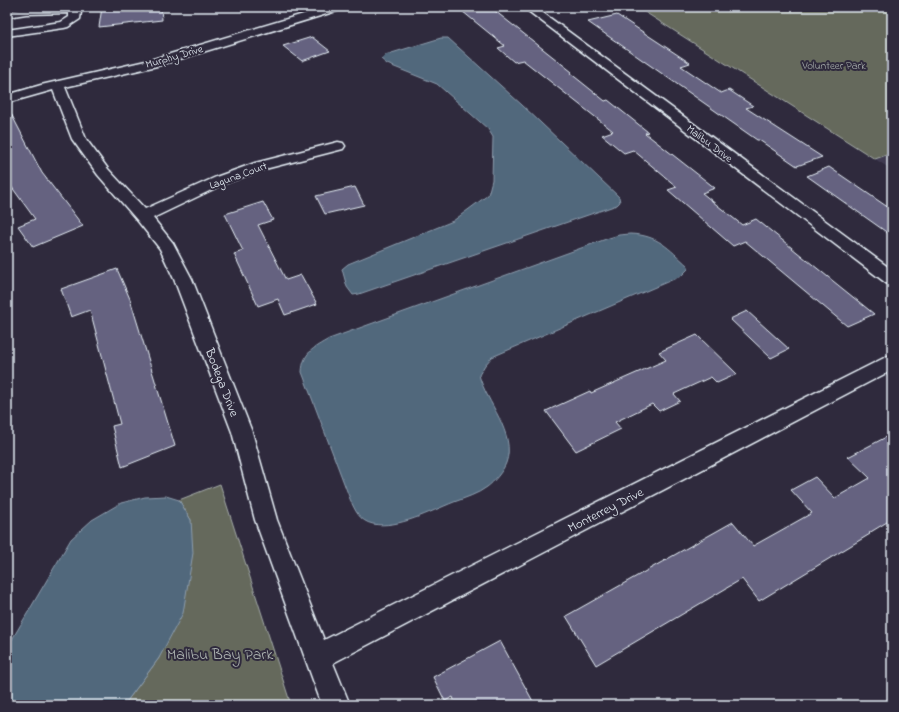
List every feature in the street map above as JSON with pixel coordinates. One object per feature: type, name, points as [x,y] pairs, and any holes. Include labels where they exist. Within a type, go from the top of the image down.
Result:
[{"type":"street","name":"Murphy Drive","points":[[7,99],[58,85],[153,63],[339,7]]},
{"type":"street","name":"Malibu Drive","points":[[528,7],[892,279]]},
{"type":"street","points":[[7,14],[26,11],[69,9],[75,12],[74,19],[64,25],[7,33]]},
{"type":"street","name":"Bodega Drive","points":[[58,85],[79,139],[103,172],[143,216],[167,247],[183,279],[242,432],[266,520],[336,705]]},
{"type":"street","name":"Laguna Court","points":[[143,216],[228,177],[260,166],[338,146]]},
{"type":"street","name":"Monterrey Drive","points":[[318,656],[892,361]]},
{"type":"shaded area","points":[[892,153],[892,170],[875,159]]},
{"type":"green space","name":"Volunteer Park","points":[[637,7],[892,7],[892,153],[875,159]]},
{"type":"green space","name":"Malibu Bay Park","points":[[220,484],[291,705],[124,705],[159,658],[191,520],[179,500]]},
{"type":"water","points":[[441,38],[448,38],[522,105],[619,197],[620,202],[617,205],[353,295],[347,287],[342,269],[348,264],[453,221],[488,195],[492,180],[493,137],[488,129],[437,84],[387,64],[381,59],[385,55]]},
{"type":"water","points":[[630,234],[648,237],[662,244],[688,266],[688,269],[681,276],[492,357],[479,375],[499,418],[507,441],[508,452],[506,463],[501,473],[487,487],[476,494],[404,522],[383,525],[368,523],[361,518],[350,499],[302,372],[304,360],[310,352],[318,345],[329,339],[609,238]]},
{"type":"water","points":[[166,496],[179,500],[191,520],[193,553],[183,613],[159,658],[124,705],[7,705],[7,648],[71,539],[92,520],[121,503],[145,497]]},
{"type":"building","points":[[102,7],[161,7],[162,20],[99,27]]},
{"type":"building","points":[[457,7],[490,7],[572,72],[570,73],[605,101],[608,100],[648,132],[645,133],[715,188],[702,193],[742,225],[756,219],[874,314],[847,326],[745,241],[733,246],[668,190],[677,187],[633,150],[624,153],[602,135],[613,131],[523,60],[514,62],[498,48],[505,46]]},
{"type":"building","points":[[617,15],[690,63],[681,66],[721,93],[729,90],[753,106],[746,108],[822,157],[797,166],[757,140],[588,22]]},
{"type":"building","points":[[312,37],[330,51],[302,61],[283,46]]},
{"type":"building","points":[[7,106],[42,173],[83,226],[33,247],[18,226],[35,219],[11,186],[7,178]]},
{"type":"building","points":[[829,167],[892,210],[892,236],[807,176]]},
{"type":"building","points":[[355,187],[364,205],[325,214],[316,196]]},
{"type":"building","points":[[263,202],[273,220],[258,225],[286,280],[301,275],[317,304],[285,315],[278,299],[258,306],[234,254],[243,251],[225,214]]},
{"type":"building","points":[[117,269],[130,299],[175,446],[122,467],[112,426],[120,424],[90,310],[71,317],[61,289]]},
{"type":"building","points":[[747,311],[789,349],[771,358],[730,319]]},
{"type":"building","points":[[697,335],[737,374],[717,383],[711,377],[674,394],[680,401],[659,411],[652,404],[615,422],[621,429],[576,451],[546,411],[666,360],[659,352]]},
{"type":"building","points":[[892,434],[892,519],[869,533],[870,534],[759,601],[742,579],[596,665],[566,616],[733,522],[753,546],[812,513],[791,490],[815,477],[835,498],[870,478],[848,457]]},
{"type":"building","points":[[500,641],[535,705],[456,705],[453,697],[445,701],[433,677]]}]
